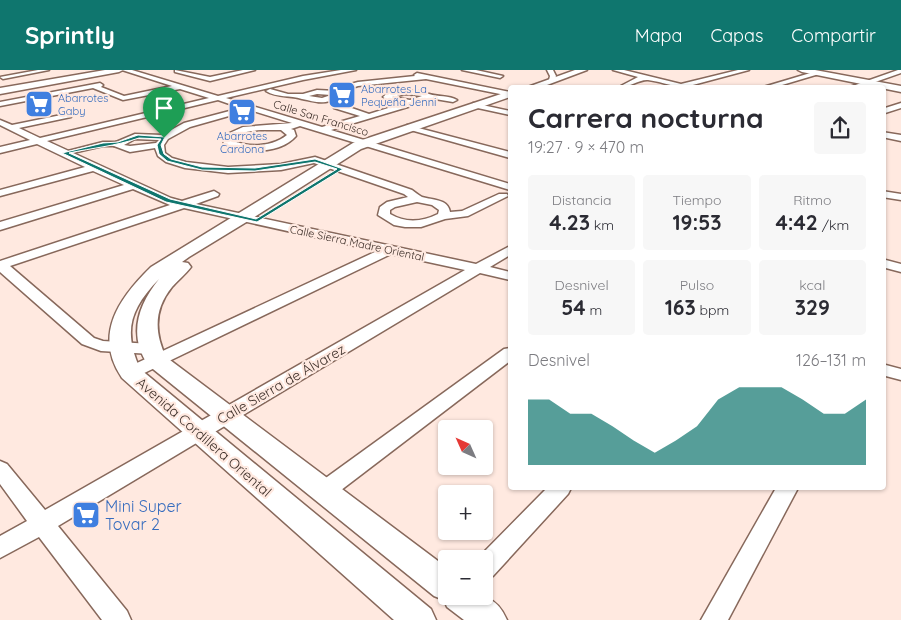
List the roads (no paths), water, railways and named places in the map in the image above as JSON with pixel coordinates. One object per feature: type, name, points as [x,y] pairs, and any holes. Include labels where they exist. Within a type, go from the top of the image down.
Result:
[{"type":"street","points":[[2,76],[47,70]]},
{"type":"street","points":[[0,90],[109,70]]},
{"type":"street","points":[[0,90],[120,70]]},
{"type":"street","name":"Calle San Francisco","points":[[125,70],[322,130],[364,146],[506,191]]},
{"type":"street","points":[[200,70],[223,77]]},
{"type":"street","points":[[200,83],[252,70]]},
{"type":"street","points":[[0,150],[304,78],[353,70]]},
{"type":"street","points":[[470,70],[500,73]]},
{"type":"street","points":[[550,70],[553,76],[552,80]]},
{"type":"street","points":[[538,85],[583,70]]},
{"type":"street","points":[[552,85],[594,70]]},
{"type":"street","points":[[616,70],[677,85]]},
{"type":"street","points":[[692,85],[746,70]]},
{"type":"street","points":[[802,70],[819,71],[884,85]]},
{"type":"street","points":[[772,85],[819,71]]},
{"type":"street","points":[[147,77],[173,72],[210,79]]},
{"type":"street","points":[[401,72],[508,96]]},
{"type":"street","points":[[626,85],[643,76],[658,72]]},
{"type":"street","points":[[859,85],[901,72]]},
{"type":"street","points":[[491,80],[500,73]]},
{"type":"street","points":[[270,91],[288,96],[303,96],[317,92],[334,96],[348,87],[374,81],[426,77]]},
{"type":"street","points":[[886,85],[901,88]]},
{"type":"street","points":[[0,104],[96,86],[123,98],[180,87]]},
{"type":"street","points":[[427,96],[422,100],[408,102],[394,101],[387,97],[393,93],[406,92],[453,100]]},
{"type":"street","points":[[334,96],[337,106],[368,116]]},
{"type":"street","name":"Avenida Cordillera Oriental","points":[[438,580],[227,415],[154,355],[148,343],[146,323],[153,301],[180,268],[328,164],[364,146],[508,97]]},
{"type":"street","points":[[33,98],[49,104]]},
{"type":"street","points":[[886,105],[901,100]]},
{"type":"street","points":[[322,130],[406,105],[408,102]]},
{"type":"street","points":[[886,111],[901,105]]},
{"type":"street","points":[[481,106],[508,113]]},
{"type":"street","points":[[64,153],[103,144],[119,144],[123,148],[130,149],[161,141],[190,124],[250,108]]},
{"type":"street","points":[[0,130],[68,115]]},
{"type":"street","points":[[0,122],[37,140]]},
{"type":"street","points":[[285,129],[291,132],[292,136],[289,140],[268,146],[242,147],[226,142],[226,138],[240,130],[264,127],[285,129],[303,124]]},
{"type":"street","points":[[415,129],[508,154]]},
{"type":"street","points":[[886,135],[901,138]]},
{"type":"street","name":"Calle Sierra Madre Oriental","points":[[37,140],[133,186],[182,204],[508,276]]},
{"type":"street","points":[[161,141],[161,154],[169,160],[202,168],[255,170],[328,164],[408,192],[417,199]]},
{"type":"street","name":"Avenida Cordillera Oriental","points":[[328,164],[364,146]]},
{"type":"street","points":[[499,152],[508,148]]},
{"type":"street","points":[[0,193],[94,168]]},
{"type":"street","points":[[0,226],[133,186]]},
{"type":"street","points":[[443,216],[445,210],[440,204],[430,200],[417,199],[391,204],[384,209],[384,215],[391,220],[404,224],[420,224],[434,221],[443,216],[464,214],[506,191]]},
{"type":"street","points":[[0,265],[214,194]]},
{"type":"street","points":[[886,195],[901,197]]},
{"type":"street","name":"Avenida Cordillera Oriental","points":[[250,219],[183,253],[157,271],[138,290],[127,308],[120,329],[120,349],[130,373],[197,433],[419,620]]},
{"type":"street","points":[[130,373],[154,355],[389,250]]},
{"type":"street","name":"Calle Sierra de Álvarez","points":[[0,548],[508,251]]},
{"type":"street","points":[[886,264],[901,268]]},
{"type":"street","points":[[0,265],[88,341],[101,346],[154,355]]},
{"type":"street","points":[[324,491],[508,354]]},
{"type":"street","points":[[886,370],[901,375]]},
{"type":"street","points":[[0,469],[41,524],[118,620]]},
{"type":"street","points":[[493,559],[558,490]]},
{"type":"street","points":[[714,620],[786,490]]},
{"type":"street","points":[[471,605],[490,620]]},
{"type":"place","name":"Abarrotes La Pequeña Jenni","points":[[342,95]]},
{"type":"place","name":"Abarrotes Gaby","points":[[39,104]]},
{"type":"place","name":"Abarrotes Cardona","points":[[242,112]]},
{"type":"place","name":"Mini Super Tovar 2","points":[[86,515]]}]
